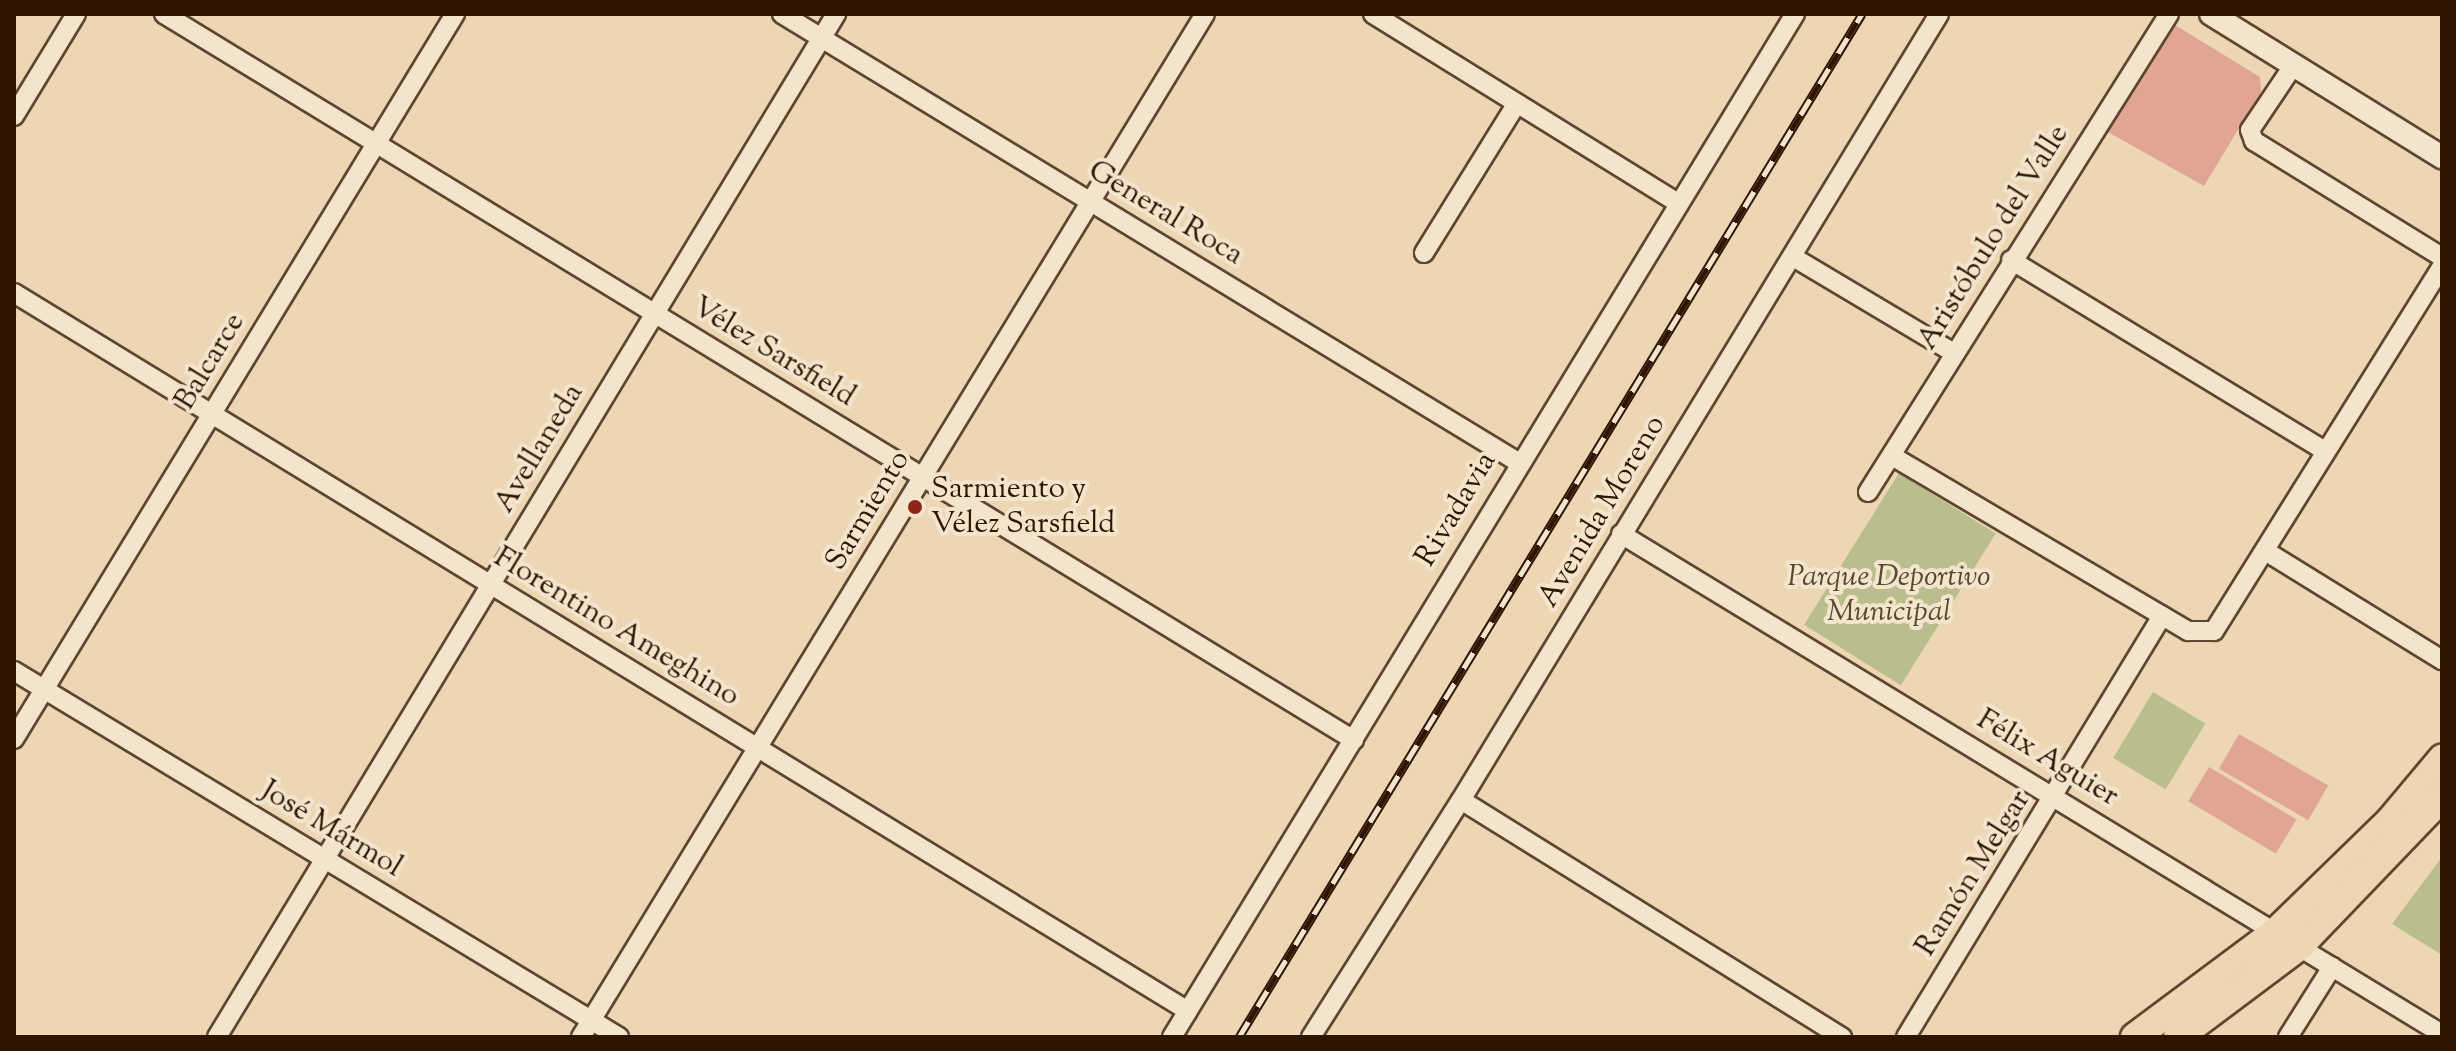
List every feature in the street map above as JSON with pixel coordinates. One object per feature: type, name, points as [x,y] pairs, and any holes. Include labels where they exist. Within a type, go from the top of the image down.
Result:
[{"type":"main road","points":[[2135,1037],[2288,939],[2442,759]]},
{"type":"main road","points":[[2178,1037],[2442,797]]},
{"type":"street","points":[[14,116],[76,14]]},
{"type":"street","name":"Vélez Sarsfield","points":[[164,14],[1354,740]]},
{"type":"street","name":"Balcarce","points":[[14,739],[455,14]]},
{"type":"street","name":"General Roca","points":[[782,14],[1518,462]]},
{"type":"street","name":"Avellaneda","points":[[217,1037],[836,14]]},
{"type":"street","name":"Sarmiento","points":[[581,1037],[1205,14]]},
{"type":"street","points":[[1373,14],[1679,204]]},
{"type":"street","name":"Rivadavia","points":[[1172,1037],[1354,740],[1518,462],[1795,14]]},
{"type":"street","name":"Avenida Moreno","points":[[1311,1037],[1461,800],[1939,14]]},
{"type":"street","name":"Aristóbulo del Valle","points":[[1868,492],[2011,260],[2169,14]]},
{"type":"street","points":[[2211,14],[2442,157]]},
{"type":"street","points":[[2293,66],[2250,130],[2254,141],[2442,257]]},
{"type":"street","points":[[1424,253],[1517,103]]},
{"type":"street","points":[[1793,257],[1954,353]]},
{"type":"street","points":[[2011,260],[2325,451]]},
{"type":"street","points":[[1892,456],[2188,631],[2208,632],[2221,626],[2325,451],[2442,266]]},
{"type":"street","name":"Florentino Ameghino","points":[[14,293],[1188,1011]]},
{"type":"street","name":"Félix Aguier","points":[[1621,534],[2442,1034]]},
{"type":"street","points":[[2267,552],[2442,660]]},
{"type":"street","name":"Ramón Melgar","points":[[1906,1037],[2162,616]]},
{"type":"street","name":"José Mármol","points":[[14,671],[619,1037]]},
{"type":"street","points":[[1461,800],[1842,1037]]},
{"type":"street","points":[[2288,1037],[2332,967]]},
{"type":"green space","name":"Parque Deportivo Municipal","points":[[1899,473],[1996,533],[1901,685],[1804,625]]},
{"type":"green space","points":[[2153,692],[2205,723],[2166,789],[2113,758]]},
{"type":"green space","points":[[2442,857],[2442,955],[2392,924]]},
{"type":"building","points":[[2175,25],[2260,77],[2261,92],[2204,186],[2108,132]]},
{"type":"building","points":[[2239,734],[2328,786],[2308,820],[2219,769]]},
{"type":"building","points":[[2209,767],[2296,820],[2276,854],[2188,801]]},
{"type":"railway","points":[[1239,1037],[1862,14]]},
{"type":"place","name":"Sarmiento y Vélez Sarsfield","points":[[915,507]]}]
